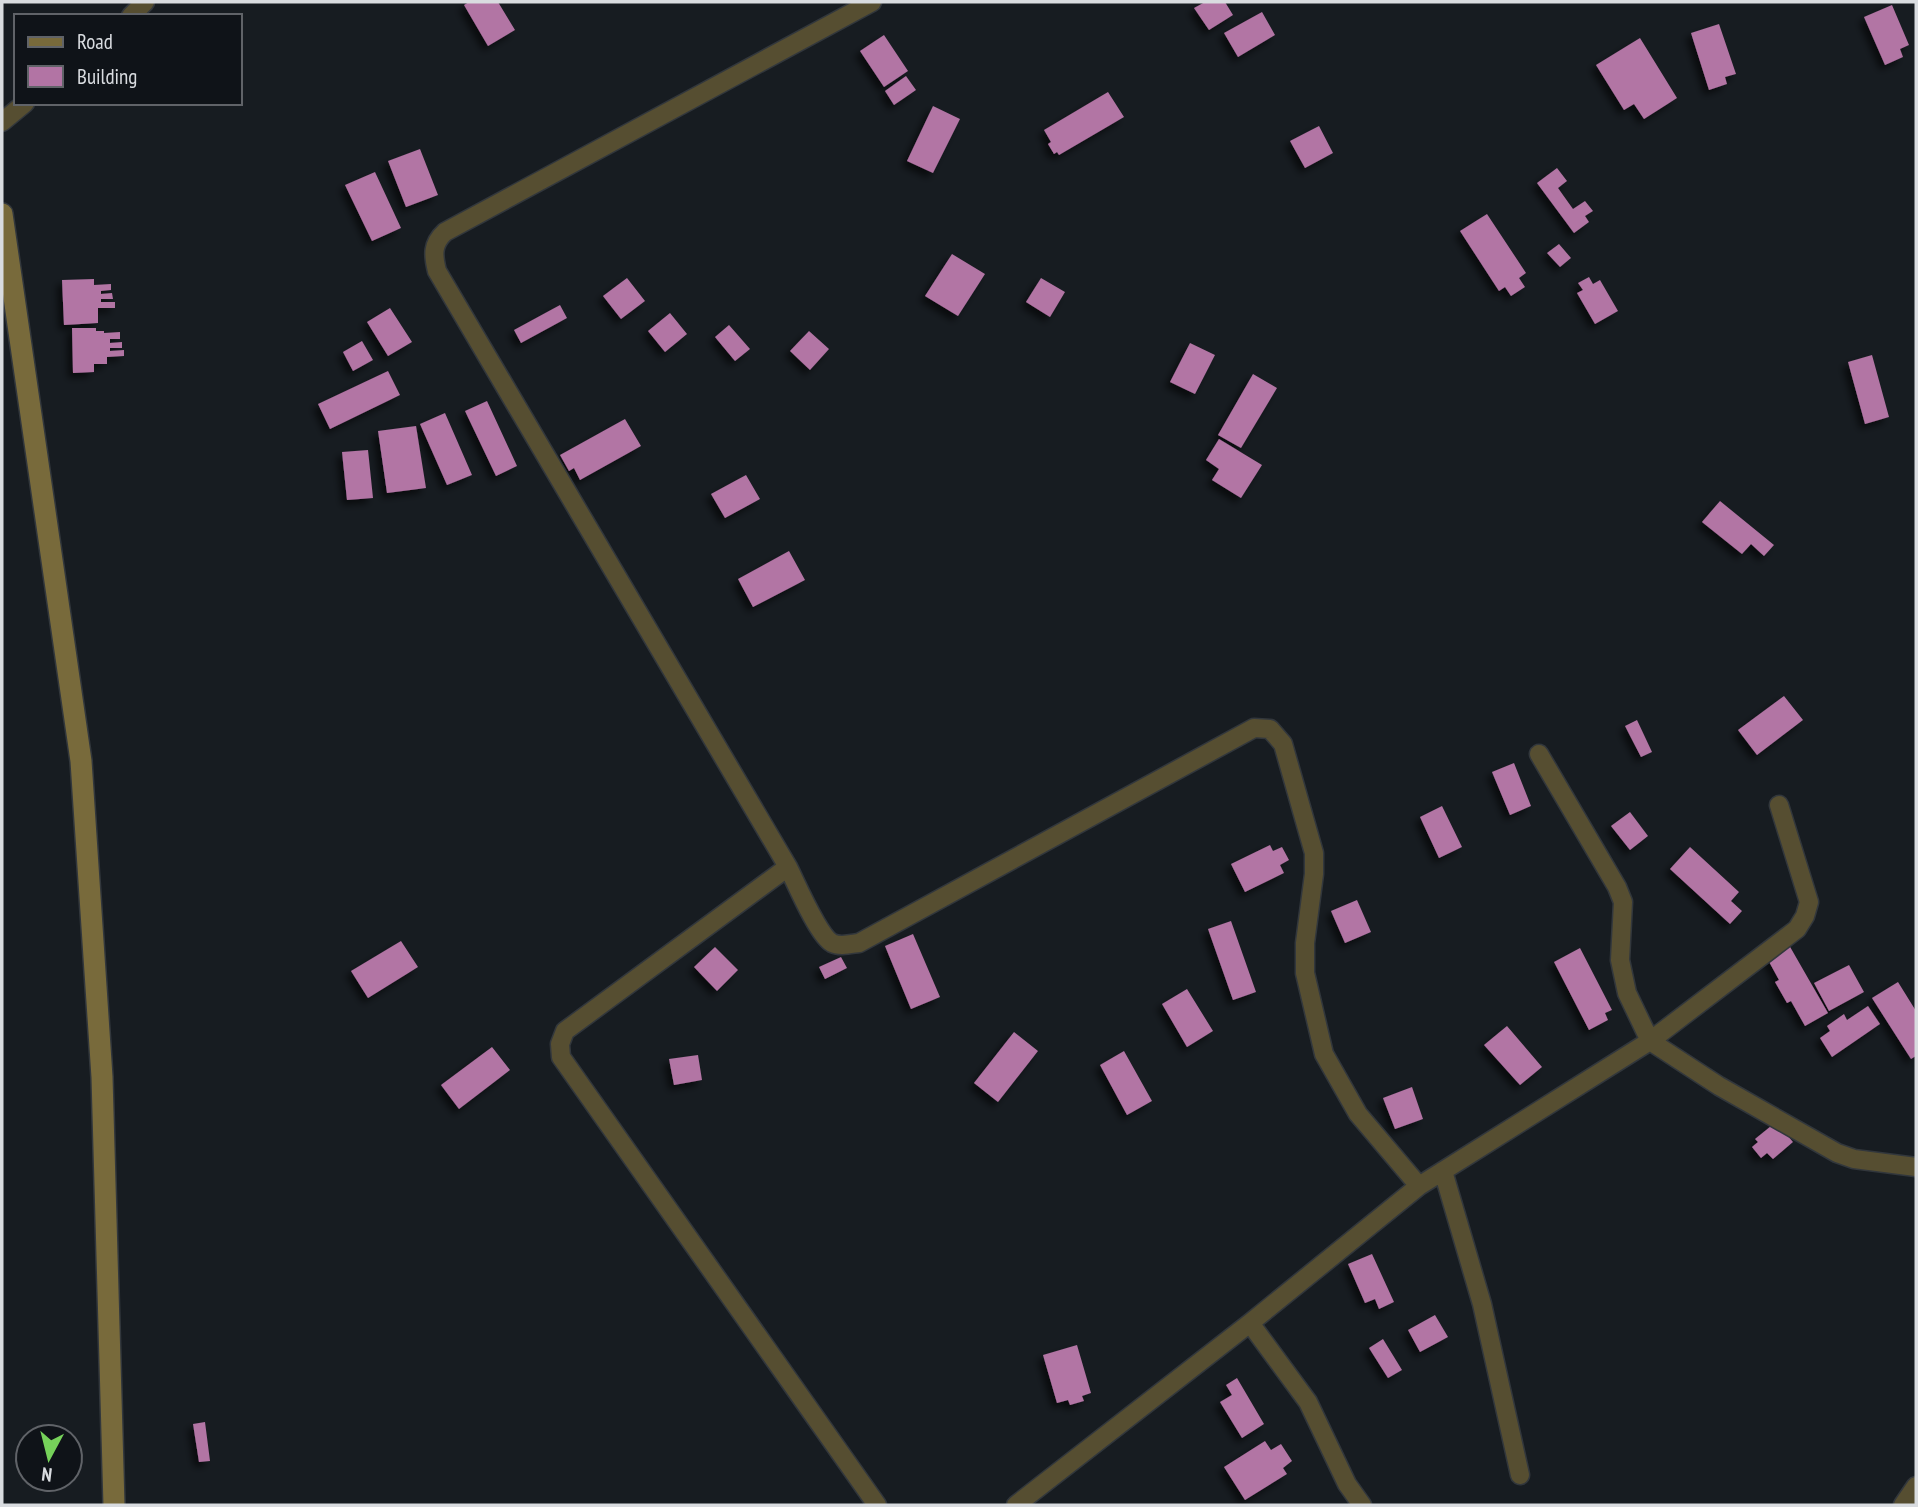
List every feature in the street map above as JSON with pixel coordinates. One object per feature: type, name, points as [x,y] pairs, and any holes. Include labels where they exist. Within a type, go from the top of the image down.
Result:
[{"type":"main road","points":[[2,214],[81,761],[102,1077],[114,1505]]},
{"type":"street","points":[[872,2],[445,232],[436,240],[433,256],[437,271],[788,867],[822,933],[832,943],[859,943],[1254,728],[1270,729],[1283,744],[1314,853],[1305,943],[1305,973],[1324,1054],[1358,1114],[1419,1186]]},
{"type":"street","points":[[2,122],[23,105]]},
{"type":"street","points":[[1539,754],[1617,887],[1623,902],[1620,960],[1627,993],[1650,1041],[1719,1086],[1837,1153],[1854,1159],[1916,1167]]},
{"type":"street","points":[[1016,1505],[1250,1323],[1419,1186],[1650,1041],[1797,929],[1809,902],[1779,805]]},
{"type":"street","points":[[788,867],[565,1031],[560,1044],[561,1057],[877,1505]]},
{"type":"street","points":[[1443,1171],[1482,1304],[1520,1475]]},
{"type":"street","points":[[1250,1323],[1308,1402],[1347,1484],[1362,1505]]},
{"type":"street","points":[[1903,1505],[1916,1486]]},
{"type":"building","points":[[469,2],[498,2],[515,30],[488,46],[464,5]]},
{"type":"building","points":[[1205,2],[1225,2],[1233,15],[1209,30],[1194,8]]},
{"type":"building","points":[[1892,5],[1909,45],[1900,49],[1903,57],[1885,65],[1864,17]]},
{"type":"building","points":[[1262,12],[1275,35],[1238,57],[1224,33]]},
{"type":"building","points":[[1719,24],[1736,74],[1725,77],[1727,84],[1709,90],[1691,33]]},
{"type":"building","points":[[884,35],[908,71],[884,87],[860,51]]},
{"type":"building","points":[[1640,38],[1677,98],[1644,119],[1634,104],[1624,110],[1596,65]]},
{"type":"building","points":[[906,76],[916,90],[894,105],[885,91]]},
{"type":"building","points":[[1108,92],[1124,117],[1059,155],[1057,152],[1054,154],[1044,130]]},
{"type":"building","points":[[933,106],[960,119],[933,173],[907,161]]},
{"type":"building","points":[[1319,126],[1333,153],[1305,168],[1290,141]]},
{"type":"building","points":[[420,149],[438,195],[406,207],[388,161]]},
{"type":"building","points":[[1557,168],[1567,181],[1558,188],[1573,209],[1585,201],[1593,211],[1585,216],[1589,222],[1574,233],[1537,183]]},
{"type":"building","points":[[375,172],[401,228],[372,241],[345,185]]},
{"type":"building","points":[[1487,214],[1526,273],[1519,278],[1525,287],[1511,296],[1505,287],[1499,291],[1460,231]]},
{"type":"building","points":[[1559,244],[1571,258],[1560,267],[1547,253]]},
{"type":"building","points":[[952,254],[985,274],[958,316],[925,296]]},
{"type":"building","points":[[1589,277],[1593,284],[1600,280],[1618,311],[1595,324],[1577,293],[1583,290],[1578,283]]},
{"type":"building","points":[[627,278],[645,301],[621,319],[603,296]]},
{"type":"building","points":[[1041,278],[1065,292],[1050,317],[1026,302]]},
{"type":"building","points":[[94,279],[94,285],[111,284],[111,290],[101,291],[101,294],[112,293],[113,299],[101,299],[101,302],[115,302],[115,308],[98,308],[98,323],[64,325],[62,280]]},
{"type":"building","points":[[560,305],[567,318],[521,343],[514,330]]},
{"type":"building","points":[[390,308],[412,342],[388,356],[367,322]]},
{"type":"building","points":[[670,313],[687,334],[665,352],[648,331]]},
{"type":"building","points":[[729,325],[750,349],[735,361],[715,337]]},
{"type":"building","points":[[72,328],[96,328],[96,331],[104,333],[120,332],[120,339],[110,339],[110,343],[122,342],[122,348],[110,348],[110,351],[124,350],[124,356],[107,357],[107,364],[94,364],[94,372],[73,373]]},
{"type":"building","points":[[809,331],[829,349],[810,370],[790,351]]},
{"type":"building","points":[[362,341],[373,360],[353,371],[343,352]]},
{"type":"building","points":[[1190,343],[1215,355],[1195,394],[1170,382]]},
{"type":"building","points":[[1872,355],[1889,417],[1865,424],[1848,362]]},
{"type":"building","points":[[388,371],[400,395],[330,429],[318,404]]},
{"type":"building","points":[[1253,374],[1277,388],[1241,448],[1218,435]]},
{"type":"building","points":[[487,401],[517,466],[496,476],[465,411]]},
{"type":"building","points":[[445,413],[472,475],[447,485],[420,424]]},
{"type":"building","points":[[625,419],[641,446],[580,480],[574,468],[569,471],[560,455]]},
{"type":"building","points":[[416,426],[426,488],[387,493],[378,431]]},
{"type":"building","points":[[1219,439],[1262,465],[1241,498],[1212,480],[1219,469],[1206,460]]},
{"type":"building","points":[[368,450],[373,498],[347,500],[342,452]]},
{"type":"building","points":[[746,475],[760,499],[725,518],[711,494]]},
{"type":"building","points":[[1720,501],[1774,545],[1764,556],[1751,544],[1742,554],[1702,522]]},
{"type":"building","points":[[789,551],[805,580],[753,607],[738,579]]},
{"type":"building","points":[[1784,696],[1803,720],[1757,755],[1738,730]]},
{"type":"building","points":[[1637,720],[1652,752],[1641,757],[1625,726]]},
{"type":"building","points":[[1514,763],[1531,806],[1510,815],[1492,772]]},
{"type":"building","points":[[1442,806],[1462,847],[1439,858],[1420,817]]},
{"type":"building","points":[[1630,812],[1648,836],[1630,850],[1611,826]]},
{"type":"building","points":[[1270,845],[1273,851],[1282,847],[1289,860],[1280,865],[1284,873],[1245,892],[1231,864]]},
{"type":"building","points":[[1690,847],[1739,892],[1731,901],[1742,911],[1730,924],[1670,869]]},
{"type":"building","points":[[1357,900],[1371,932],[1345,943],[1331,911]]},
{"type":"building","points":[[1231,921],[1256,992],[1233,1000],[1208,929]]},
{"type":"building","points":[[913,934],[940,997],[911,1009],[885,946]]},
{"type":"building","points":[[401,941],[418,967],[368,998],[351,971]]},
{"type":"building","points":[[1789,945],[1828,1013],[1805,1026],[1791,1001],[1787,1003],[1775,982],[1779,980],[1767,958]]},
{"type":"building","points":[[715,947],[738,970],[717,991],[694,967]]},
{"type":"building","points":[[1580,948],[1612,1010],[1605,1013],[1608,1020],[1589,1030],[1554,962]]},
{"type":"building","points":[[841,957],[847,968],[825,979],[819,967]]},
{"type":"building","points":[[1849,965],[1864,992],[1829,1011],[1814,983]]},
{"type":"building","points":[[1898,982],[1916,1011],[1916,1056],[1911,1059],[1872,998]]},
{"type":"building","points":[[1187,989],[1213,1031],[1187,1047],[1162,1004]]},
{"type":"building","points":[[1868,1006],[1880,1024],[1832,1057],[1820,1038],[1830,1031],[1827,1026],[1844,1014],[1847,1020]]},
{"type":"building","points":[[1507,1026],[1542,1067],[1520,1085],[1484,1045]]},
{"type":"building","points":[[1014,1032],[1038,1051],[998,1102],[974,1083]]},
{"type":"building","points":[[492,1047],[510,1070],[459,1109],[441,1085]]},
{"type":"building","points":[[1124,1051],[1152,1101],[1127,1115],[1100,1065]]},
{"type":"building","points":[[698,1055],[702,1080],[674,1085],[669,1059]]},
{"type":"building","points":[[1412,1087],[1423,1119],[1395,1129],[1383,1098]]},
{"type":"building","points":[[1776,1122],[1793,1142],[1773,1159],[1767,1153],[1761,1158],[1752,1147],[1758,1142],[1755,1139]]},
{"type":"building","points":[[1372,1254],[1394,1302],[1379,1309],[1375,1299],[1365,1303],[1348,1264]]},
{"type":"building","points":[[1435,1315],[1448,1337],[1420,1352],[1408,1330]]},
{"type":"building","points":[[1383,1339],[1402,1370],[1388,1378],[1369,1348]]},
{"type":"building","points":[[1077,1345],[1091,1393],[1082,1396],[1084,1401],[1070,1405],[1068,1400],[1057,1403],[1043,1355]]},
{"type":"building","points":[[1237,1378],[1264,1424],[1242,1438],[1220,1402],[1232,1395],[1226,1385]]},
{"type":"building","points":[[205,1422],[210,1461],[199,1462],[193,1424]]},
{"type":"building","points":[[1265,1441],[1271,1450],[1281,1444],[1292,1461],[1283,1468],[1287,1474],[1245,1500],[1224,1467]]}]
